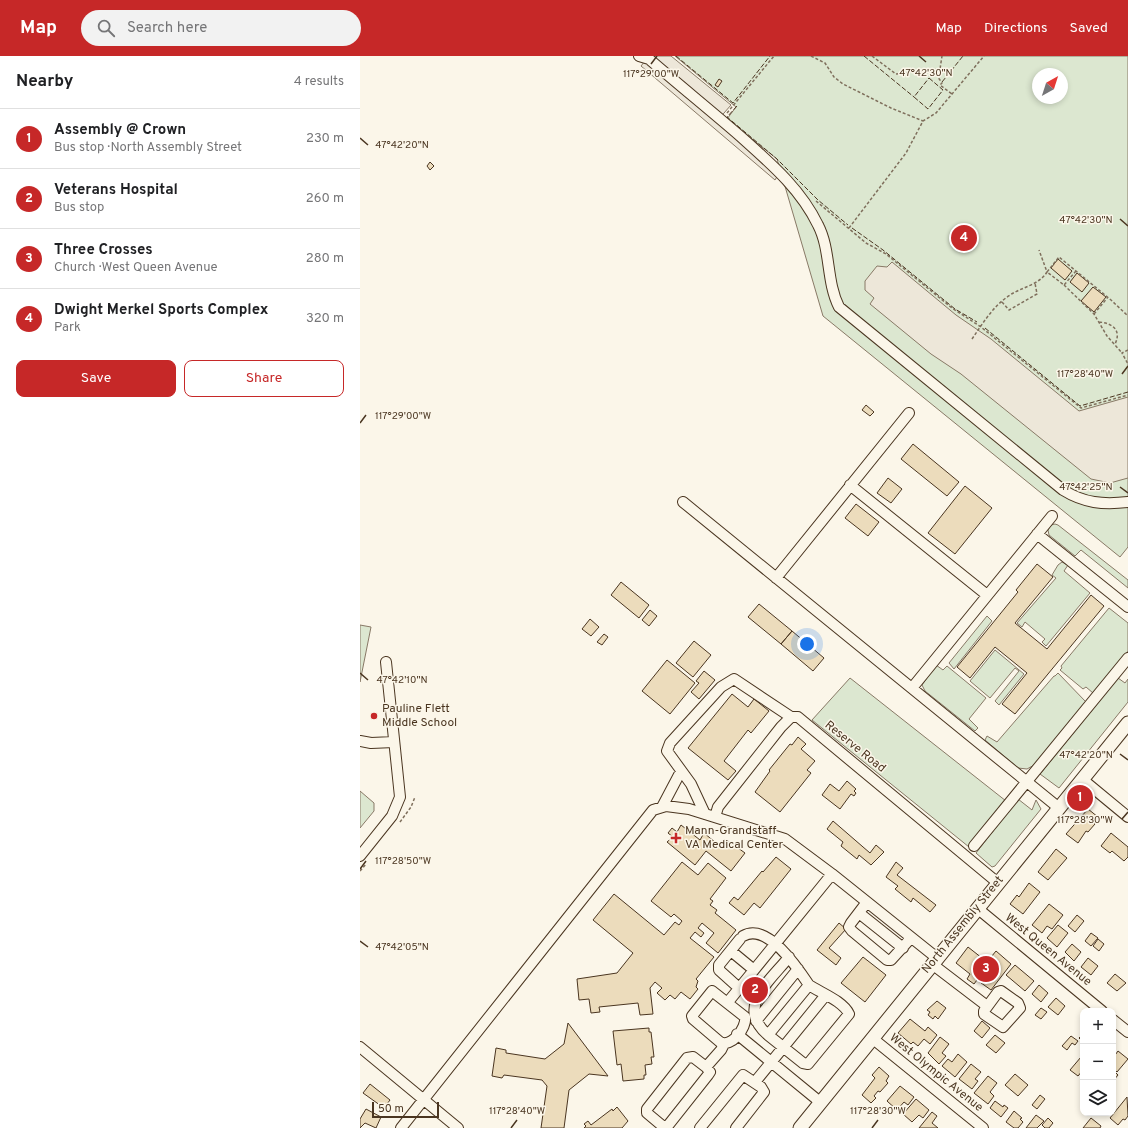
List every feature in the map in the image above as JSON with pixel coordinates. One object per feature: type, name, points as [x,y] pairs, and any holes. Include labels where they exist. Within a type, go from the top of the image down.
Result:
[{"type":"main road","name":"North Assembly Street","points":[[800,1128],[1128,723]]},
{"type":"street","points":[[638,56],[649,59],[722,120],[772,164],[808,199],[825,242],[833,289],[839,307],[1063,490],[1085,501],[1113,504],[1128,502]]},
{"type":"street","points":[[776,578],[909,413]]},
{"type":"street","points":[[850,485],[987,595]]},
{"type":"street","points":[[683,502],[1059,808]]},
{"type":"street","points":[[912,688],[1052,516]]},
{"type":"street","points":[[1037,534],[1128,607]]},
{"type":"street","points":[[974,846],[1128,658]]},
{"type":"street","points":[[360,856],[392,816],[398,805],[400,797],[386,662]]},
{"type":"street","name":"Reserve Road","points":[[681,770],[667,751],[670,743],[721,687],[734,679],[791,717],[798,717],[998,883]]},
{"type":"street","points":[[715,817],[718,807],[791,717]]},
{"type":"street","points":[[360,741],[371,743],[394,742]]},
{"type":"street","points":[[662,807],[681,770],[691,784],[705,814]]},
{"type":"street","points":[[1082,779],[1128,817]]},
{"type":"street","points":[[401,1128],[590,890],[626,842],[653,810],[662,807],[679,807],[785,839],[832,874],[911,938],[987,1006]]},
{"type":"street","points":[[728,1002],[832,874]]},
{"type":"street","points":[[867,902],[849,927],[863,941],[887,960],[891,960],[911,938]]},
{"type":"street","name":"West Queen Avenue","points":[[977,908],[1098,1008]]},
{"type":"street","points":[[859,913],[902,948]]},
{"type":"street","points":[[740,988],[719,970],[719,965],[741,937],[751,932],[758,933],[790,957],[809,985],[825,996],[834,999],[847,1010],[849,1014],[848,1017],[808,1064],[803,1063],[768,1035],[756,1021],[753,1010],[755,1000],[790,957]]},
{"type":"street","points":[[731,951],[754,970]]},
{"type":"street","points":[[756,1021],[798,969]]},
{"type":"street","points":[[768,1035],[809,985]]},
{"type":"street","points":[[712,991],[728,1002],[745,1017],[744,1026],[737,1034],[730,1043],[724,1044],[693,1019],[692,1016],[712,991]]},
{"type":"street","points":[[755,1082],[825,996]]},
{"type":"street","points":[[1116,1022],[1128,1032]]},
{"type":"street","points":[[737,1034],[820,1102]]},
{"type":"street","name":"West Olympic Avenue","points":[[872,1038],[983,1128]]},
{"type":"street","points":[[706,1067],[721,1050],[724,1044]]},
{"type":"street","points":[[360,1047],[458,1128]]},
{"type":"street","points":[[693,1057],[706,1067],[710,1072],[666,1128],[647,1113],[647,1109],[687,1058],[693,1057]]},
{"type":"street","points":[[700,1128],[741,1076],[747,1076],[764,1092],[763,1096],[736,1128]]},
{"type":"path","points":[[722,120],[774,56]]},
{"type":"path","points":[[811,56],[825,63],[834,77],[843,84],[890,108],[923,121]]},
{"type":"path","points":[[872,56],[896,74],[940,69],[942,56]]},
{"type":"path","points":[[849,228],[906,153],[923,121],[936,114],[984,56]]},
{"type":"path","points":[[933,70],[942,83],[940,85],[952,94]]},
{"type":"path","points":[[808,199],[849,228],[866,243],[886,254],[952,308],[980,327],[1081,408],[1128,395]]},
{"type":"path","points":[[1038,250],[1047,272],[1094,314],[1107,336],[1122,353],[1128,364]]},
{"type":"path","points":[[972,339],[989,314],[1010,295],[1042,278],[1059,257],[1108,297],[1128,316]]},
{"type":"path","points":[[1064,286],[1076,271]]},
{"type":"path","points":[[1002,302],[1009,310],[1037,294],[1035,283]]},
{"type":"path","points":[[1094,314],[1108,297]]},
{"type":"path","points":[[1099,322],[1110,323],[1115,327],[1117,336],[1115,344]]},
{"type":"path","points":[[1122,353],[1128,350]]},
{"type":"green space","points":[[675,56],[1128,56],[1128,547],[1120,557],[823,316],[777,159],[727,119],[736,107]]},
{"type":"green space","points":[[1055,524],[1128,580],[1128,588],[1081,550],[1075,556],[1049,535],[1048,530],[1051,525]]},
{"type":"green space","points":[[1062,562],[1068,565],[1064,571],[1090,593],[1046,646],[1042,642],[1045,639],[1025,622],[1022,627],[1017,623],[1056,578],[1052,575],[1058,565]]},
{"type":"green space","points":[[1109,608],[1128,623],[1128,651],[1093,693],[1086,687],[1083,689],[1060,670],[1062,668],[1061,666]]},
{"type":"green space","points":[[987,616],[992,621],[954,669],[949,663]]},
{"type":"green space","points":[[360,625],[371,627],[360,682]]},
{"type":"green space","points":[[995,650],[1024,674],[999,705],[995,701],[1019,671],[1015,668],[990,698],[970,681]]},
{"type":"green space","points":[[936,665],[943,670],[947,666],[986,698],[969,719],[978,728],[975,731],[925,691],[922,685]]},
{"type":"green space","points":[[1058,673],[1086,702],[1036,764],[1027,769],[1018,768],[985,740],[987,736],[997,742]]},
{"type":"green space","points":[[850,678],[1006,801],[969,847],[812,720]]},
{"type":"green space","points":[[1118,678],[1125,683],[1128,679],[1128,702],[1059,788],[1040,774]]},
{"type":"green space","points":[[360,791],[374,803],[374,811],[360,828]]},
{"type":"green space","points":[[1018,799],[1032,810],[1036,800],[1041,809],[995,866],[992,867],[976,853]]},
{"type":"shaded area","points":[[649,56],[671,56],[731,105],[717,121],[778,175],[775,180],[641,66]]},
{"type":"shaded area","points":[[892,262],[956,315],[991,339],[1079,411],[1128,397],[1128,478],[1110,483],[1091,479],[961,374],[931,354],[870,304],[874,298],[865,290],[865,281],[877,266],[887,267]]},
{"type":"building","points":[[719,79],[722,81],[718,87],[715,85]]},
{"type":"building","points":[[430,162],[434,166],[430,170],[427,166]]},
{"type":"building","points":[[1058,259],[1072,271],[1065,280],[1051,268]]},
{"type":"building","points":[[1077,273],[1089,283],[1082,292],[1070,282]]},
{"type":"building","points":[[1093,287],[1106,297],[1094,312],[1081,301]]},
{"type":"building","points":[[866,405],[874,412],[870,416],[862,410]]},
{"type":"building","points":[[913,444],[959,482],[947,496],[901,459]]},
{"type":"building","points":[[888,478],[902,489],[891,503],[877,493]]},
{"type":"building","points":[[965,486],[992,508],[955,554],[928,533]]},
{"type":"building","points":[[856,504],[879,522],[868,536],[845,518]]},
{"type":"building","points":[[1037,564],[1053,577],[1015,623],[1047,649],[1091,595],[1104,606],[1015,714],[1002,704],[1027,673],[995,647],[970,678],[957,667],[1018,592],[1016,590]]},
{"type":"building","points":[[621,582],[649,605],[639,618],[611,595]]},
{"type":"building","points":[[759,604],[792,631],[781,644],[748,617]]},
{"type":"building","points":[[650,610],[657,616],[649,626],[642,620]]},
{"type":"building","points":[[590,619],[599,627],[591,636],[582,629]]},
{"type":"building","points":[[792,631],[824,658],[813,671],[781,644]]},
{"type":"building","points":[[604,634],[608,637],[602,645],[597,642]]},
{"type":"building","points":[[694,641],[711,655],[693,677],[676,663]]},
{"type":"building","points":[[667,660],[695,683],[670,714],[642,691]]},
{"type":"building","points":[[704,671],[715,680],[699,699],[691,692],[699,683],[696,681]]},
{"type":"building","points":[[732,694],[748,707],[754,699],[769,711],[751,733],[748,730],[724,761],[736,771],[728,780],[688,748]]},
{"type":"building","points":[[798,737],[806,744],[801,749],[815,761],[807,770],[811,773],[780,812],[755,792],[770,771],[769,770],[790,744],[792,745]]},
{"type":"building","points":[[847,781],[856,789],[854,791],[856,793],[854,796],[851,794],[840,809],[822,795],[830,784],[839,791]]},
{"type":"building","points":[[1088,809],[1098,817],[1093,822],[1095,824],[1088,832],[1086,831],[1078,843],[1066,834]]},
{"type":"building","points":[[833,821],[870,853],[876,845],[884,852],[871,865],[859,855],[857,859],[841,846],[843,842],[827,829]]},
{"type":"building","points":[[681,825],[700,840],[704,833],[722,848],[727,840],[745,853],[731,871],[706,851],[695,865],[667,842],[673,837],[668,833],[672,828],[677,832]]},
{"type":"building","points":[[1111,833],[1128,847],[1128,857],[1124,861],[1112,851],[1110,853],[1101,846]]},
{"type":"building","points":[[1056,849],[1067,858],[1048,880],[1038,872]]},
{"type":"building","points":[[776,857],[791,869],[760,908],[754,903],[744,915],[729,903],[734,897],[738,900],[762,871],[763,872]]},
{"type":"building","points":[[682,862],[698,875],[708,863],[726,878],[710,899],[713,901],[710,905],[717,910],[715,913],[736,930],[718,953],[706,943],[714,933],[702,923],[698,928],[704,933],[701,937],[695,932],[690,938],[714,957],[696,979],[698,981],[696,987],[698,989],[690,999],[681,992],[675,999],[670,995],[665,1000],[657,993],[662,988],[655,982],[650,988],[653,1014],[640,1015],[638,1003],[599,1007],[600,1012],[591,1013],[589,999],[579,1000],[577,979],[617,973],[633,953],[593,920],[614,894],[664,935],[675,922],[679,925],[682,921],[674,914],[671,917],[651,901]]},
{"type":"building","points":[[896,862],[903,868],[897,875],[936,905],[930,912],[913,898],[911,902],[895,889],[898,886],[886,877]]},
{"type":"building","points":[[1029,883],[1040,892],[1023,914],[1010,904],[1017,895],[1019,897]]},
{"type":"building","points":[[1049,904],[1063,915],[1052,929],[1047,926],[1042,933],[1032,925]]},
{"type":"building","points":[[1077,915],[1084,921],[1075,932],[1068,926]]},
{"type":"building","points":[[839,923],[846,929],[829,948],[841,958],[836,965],[817,950]]},
{"type":"building","points":[[1058,925],[1068,933],[1057,947],[1047,938]]},
{"type":"building","points":[[1091,933],[1098,938],[1091,946],[1085,941]]},
{"type":"building","points":[[1098,939],[1104,944],[1099,951],[1093,946]]},
{"type":"building","points":[[1072,944],[1081,952],[1074,961],[1065,952]]},
{"type":"building","points":[[968,947],[987,962],[996,951],[1011,964],[991,990],[977,980],[974,984],[967,979],[970,974],[956,963]]},
{"type":"building","points":[[863,957],[886,975],[865,1002],[841,983]]},
{"type":"building","points":[[1088,958],[1098,966],[1091,975],[1081,967]]},
{"type":"building","points":[[1015,965],[1034,981],[1025,991],[1006,975]]},
{"type":"building","points":[[1115,974],[1126,983],[1117,991],[1107,983]]},
{"type":"building","points":[[1039,985],[1048,993],[1041,1002],[1032,994]]},
{"type":"building","points":[[1056,998],[1065,1006],[1058,1015],[1048,1007]]},
{"type":"building","points":[[937,1001],[946,1008],[938,1019],[935,1016],[933,1019],[928,1015],[930,1012],[927,1010]]},
{"type":"building","points":[[1041,1008],[1047,1012],[1041,1019],[1035,1015]]},
{"type":"building","points":[[910,1019],[925,1031],[928,1027],[937,1035],[930,1044],[924,1039],[918,1046],[913,1042],[911,1044],[898,1033]]},
{"type":"building","points":[[982,1021],[990,1028],[982,1038],[974,1031]]},
{"type":"building","points":[[568,1023],[608,1076],[589,1074],[569,1090],[564,1128],[541,1128],[547,1086],[542,1080],[504,1075],[502,1078],[492,1076],[496,1048],[506,1050],[506,1053],[545,1059],[564,1044]]},
{"type":"building","points":[[649,1028],[649,1032],[651,1032],[654,1057],[651,1057],[652,1064],[645,1065],[646,1075],[644,1075],[644,1079],[623,1081],[621,1064],[617,1065],[613,1031]]},
{"type":"building","points":[[995,1035],[1005,1043],[996,1053],[986,1045]]},
{"type":"building","points":[[1071,1036],[1078,1041],[1075,1045],[1072,1043],[1067,1050],[1062,1046]]},
{"type":"building","points":[[940,1037],[949,1044],[942,1053],[946,1056],[939,1064],[928,1053]]},
{"type":"building","points":[[1118,1051],[1128,1059],[1117,1072],[1116,1071],[1116,1054]]},
{"type":"building","points":[[958,1054],[967,1062],[955,1077],[942,1066],[948,1059],[952,1062]]},
{"type":"building","points":[[1080,1058],[1080,1074],[1078,1076],[1070,1070]]},
{"type":"building","points":[[971,1064],[981,1072],[975,1079],[978,1081],[972,1089],[959,1079]]},
{"type":"building","points":[[879,1067],[889,1076],[886,1081],[888,1083],[880,1092],[878,1091],[874,1096],[876,1098],[871,1103],[862,1095],[875,1078],[872,1075]]},
{"type":"building","points":[[1015,1074],[1028,1085],[1018,1096],[1005,1085]]},
{"type":"building","points":[[988,1076],[997,1083],[990,1092],[994,1096],[988,1104],[974,1093]]},
{"type":"building","points":[[370,1084],[390,1100],[384,1108],[363,1093]]},
{"type":"building","points":[[900,1086],[914,1097],[908,1105],[904,1102],[897,1110],[887,1101]]},
{"type":"building","points":[[1040,1095],[1045,1099],[1037,1109],[1032,1105]]},
{"type":"building","points":[[1127,1097],[1128,1116],[1118,1125],[1110,1118],[1112,1116],[1116,1116],[1116,1111]]},
{"type":"building","points":[[916,1099],[929,1110],[923,1118],[919,1115],[912,1122],[903,1114]]},
{"type":"building","points":[[995,1101],[1003,1107],[1004,1105],[1008,1108],[1001,1117],[990,1108]]},
{"type":"building","points":[[617,1107],[628,1121],[622,1128],[584,1128],[586,1126],[584,1124],[588,1121],[591,1125],[612,1109],[613,1111]]},
{"type":"building","points":[[366,1109],[381,1117],[376,1128],[365,1123],[360,1128],[360,1119]]},
{"type":"building","points":[[1014,1111],[1022,1118],[1020,1119],[1023,1122],[1018,1128],[1014,1128],[1006,1122]]},
{"type":"building","points":[[932,1112],[937,1116],[932,1123],[938,1128],[919,1128]]},
{"type":"building","points":[[1036,1115],[1044,1121],[1037,1128],[1026,1128]]},
{"type":"building","points":[[1048,1118],[1053,1123],[1049,1128],[1045,1128],[1042,1125]]},
{"type":"building","points":[[1091,1118],[1101,1126],[1100,1128],[1083,1128]]},
{"type":"fence","points":[[676,56],[733,103],[770,56]]},
{"type":"fence","points":[[864,56],[914,97]]},
{"type":"fence","points":[[942,82],[963,56]]},
{"type":"fence","points":[[929,78],[943,90],[928,109],[914,97],[929,78]]},
{"type":"fence","points":[[737,106],[727,117],[777,159],[818,200],[848,225]]},
{"type":"fence","points":[[852,228],[883,250],[955,309],[977,322]]},
{"type":"fence","points":[[985,328],[1080,406],[1128,392]]},
{"type":"place","name":"Dwight Merkel Sports Complex","points":[[964,238]]},
{"type":"place","name":"Pauline Flett Middle School","points":[[374,716]]},
{"type":"place","name":"Assembly @ Crown","points":[[1080,798]]},
{"type":"place","name":"Mann-Grandstaff VA Medical Center","points":[[676,838]]},
{"type":"place","name":"Three Crosses","points":[[986,969]]},
{"type":"place","name":"Veterans Hospital","points":[[755,990]]}]
